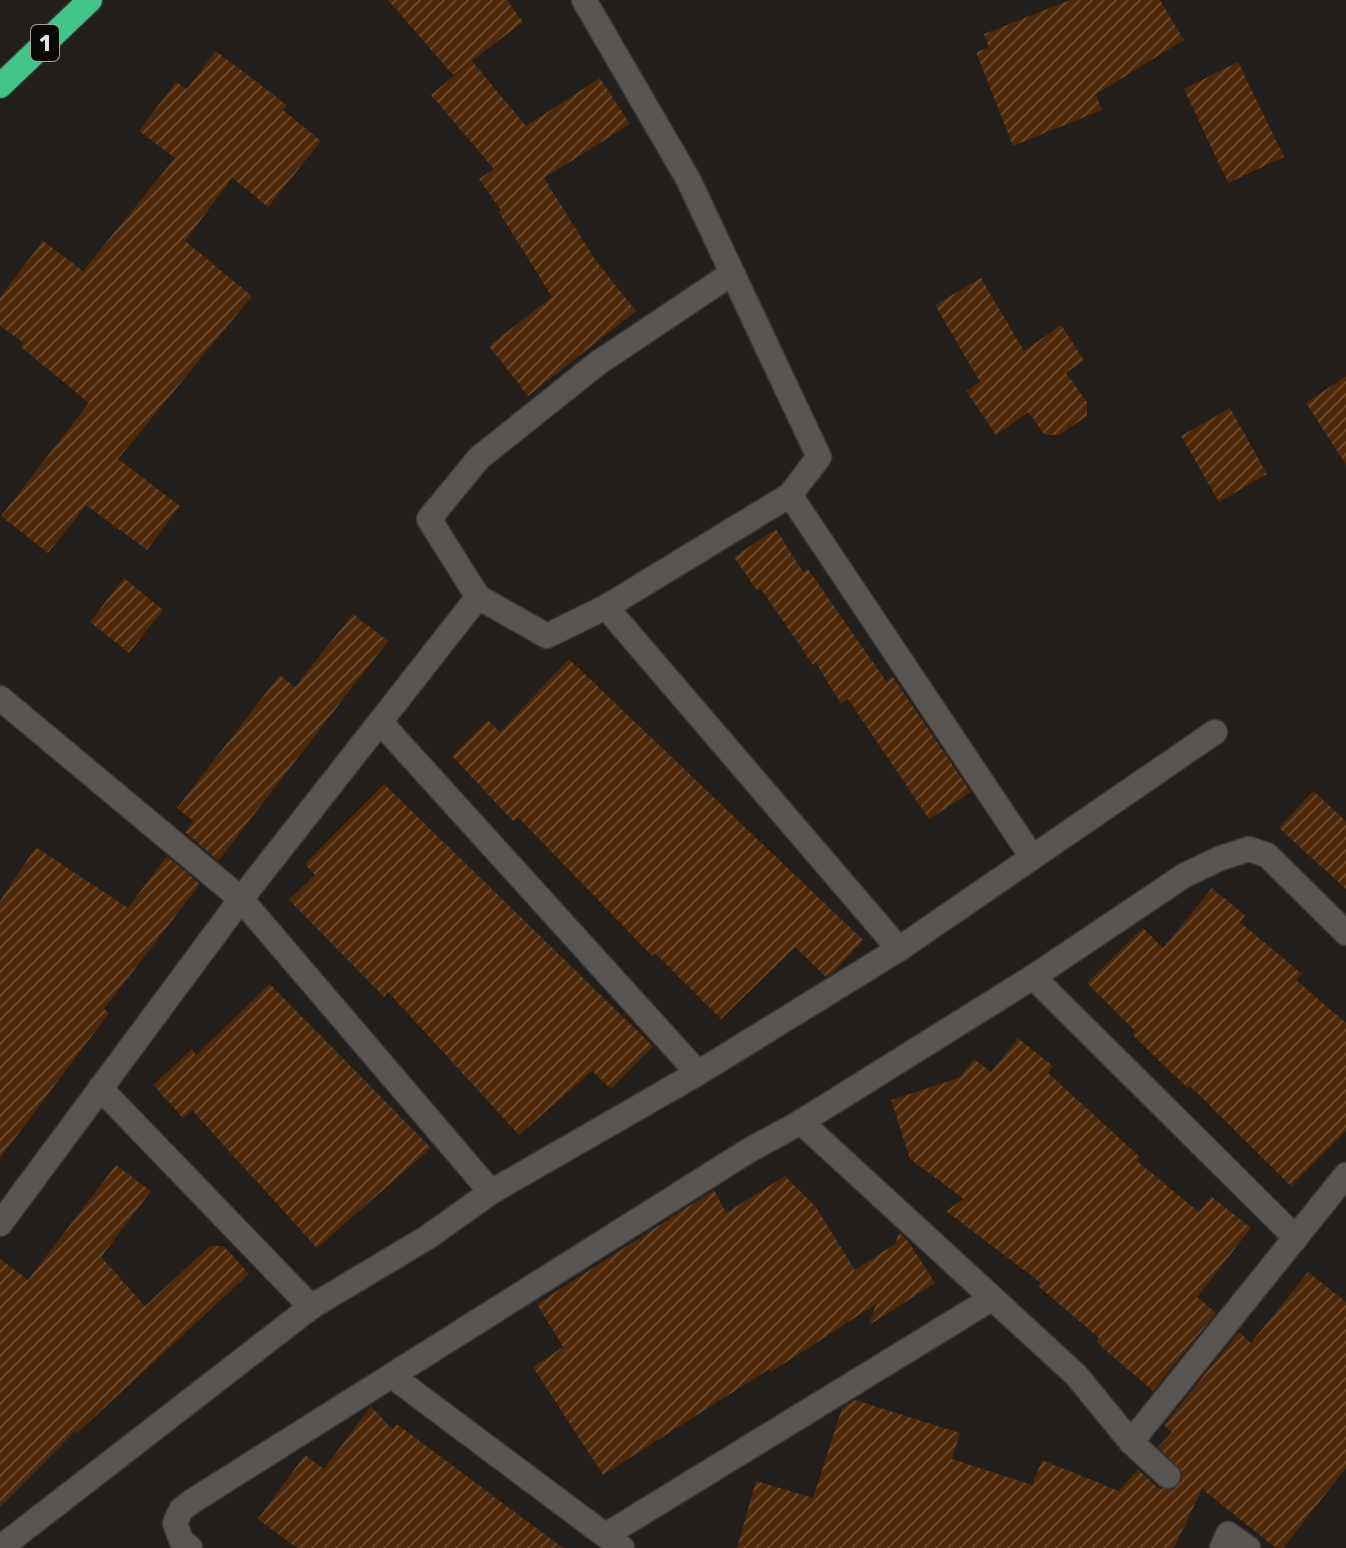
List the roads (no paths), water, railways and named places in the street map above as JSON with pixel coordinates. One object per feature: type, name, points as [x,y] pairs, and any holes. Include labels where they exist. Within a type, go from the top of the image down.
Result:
[{"type":"highway","name":"1","points":[[0,86],[90,0]]},
{"type":"street","points":[[584,0],[688,179],[819,457],[790,495],[606,607],[547,636],[478,597],[429,519],[479,458],[598,363],[731,274]]},
{"type":"street","points":[[790,495],[1032,857]]},
{"type":"street","points":[[0,1224],[241,899],[478,597]]},
{"type":"street","points":[[606,607],[899,949]]},
{"type":"street","points":[[0,698],[241,899],[491,1192]]},
{"type":"street","points":[[381,723],[698,1073]]},
{"type":"street","points":[[0,1548],[311,1307],[428,1237],[491,1192],[698,1073],[899,949],[1215,732]]},
{"type":"street","points":[[190,1548],[181,1540],[175,1523],[181,1510],[191,1502],[748,1151],[801,1122],[1033,977],[1185,875],[1249,849],[1267,855],[1346,933]]},
{"type":"street","points":[[1033,977],[1296,1238]]},
{"type":"street","points":[[100,1088],[311,1307]]},
{"type":"street","points":[[801,1122],[1076,1375],[1131,1442],[1168,1476]]},
{"type":"street","points":[[1131,1442],[1346,1175]]},
{"type":"street","points":[[392,1376],[614,1541],[991,1299]]},
{"type":"street","points":[[1222,1548],[1228,1534],[1248,1548]]}]
